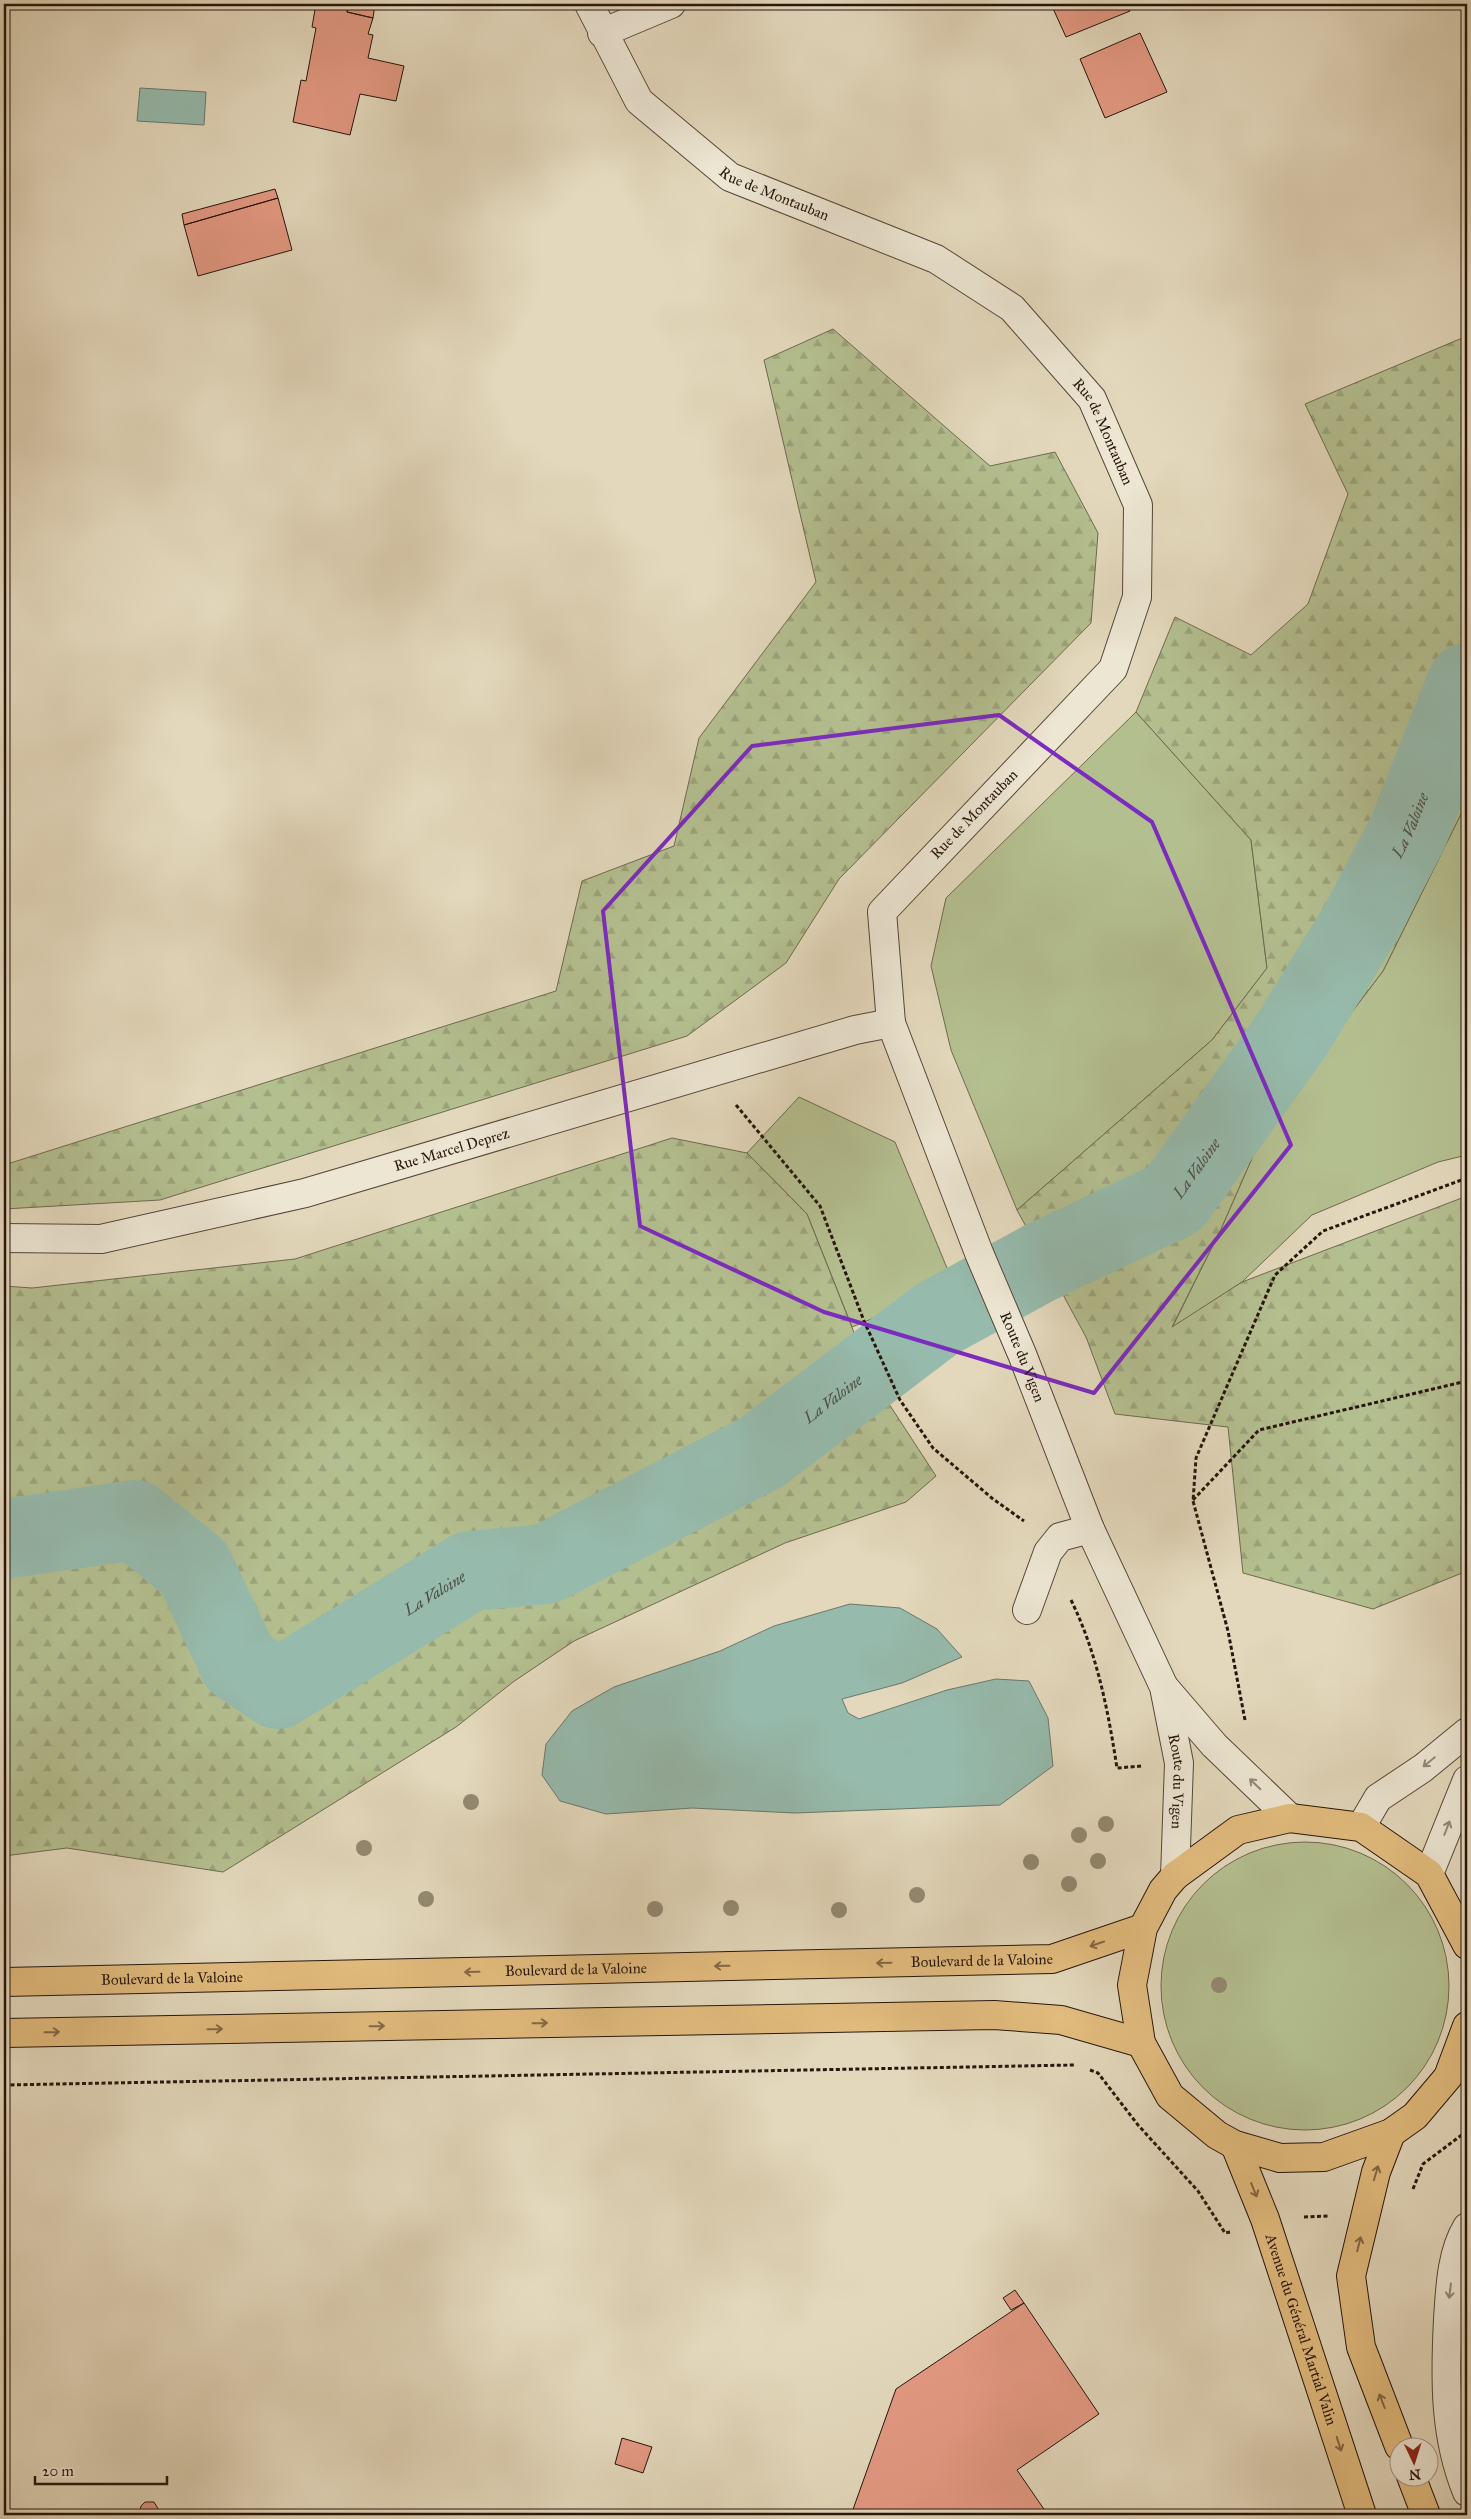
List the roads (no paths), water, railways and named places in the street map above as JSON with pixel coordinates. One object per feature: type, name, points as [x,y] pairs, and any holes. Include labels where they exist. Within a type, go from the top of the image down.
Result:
[{"type":"main road","points":[[1467,1945],[1429,1874],[1362,1828],[1290,1818],[1238,1830],[1175,1876],[1163,1890],[1143,1928],[1132,1986],[1141,2043],[1170,2096],[1216,2135],[1235,2145],[1280,2158],[1324,2157],[1391,2133],[1415,2116],[1458,2077],[1467,2026]]},
{"type":"main road","name":"Boulevard de la Valoine","points":[[4,1982],[1052,1959],[1143,1928]]},
{"type":"main road","points":[[4,2033],[994,2015],[1061,2020],[1141,2043]]},
{"type":"main road","points":[[1391,2133],[1376,2172],[1351,2276],[1361,2347],[1395,2436]]},
{"type":"main road","name":"Avenue du Général Martial Valin","points":[[1235,2145],[1265,2219],[1362,2515]]},
{"type":"main road","points":[[1415,2486],[1426,2515]]},
{"type":"street","name":"Rue de Montauban","points":[[589,4],[602,33],[640,101],[730,177],[936,259],[1012,308],[1092,399],[1138,505],[1137,597],[1113,669],[882,912],[891,1023]]},
{"type":"street","points":[[602,33],[671,4]]},
{"type":"street","name":"Rue Marcel Deprez","points":[[4,1238],[101,1239],[305,1193],[855,1030],[891,1023]]},
{"type":"street","name":"Route du Vigen","points":[[891,1023],[979,1253],[1022,1354],[1090,1529],[1164,1687],[1179,1763],[1175,1876]]},
{"type":"street","points":[[1027,1610],[1048,1552],[1060,1537],[1090,1529]]},
{"type":"street","name":"Route du Vigen","points":[[1164,1687],[1214,1745],[1290,1818]]},
{"type":"street","points":[[1362,1828],[1378,1798],[1423,1768],[1467,1732]]},
{"type":"street","points":[[1429,1874],[1467,1780]]},
{"type":"street","points":[[1467,2227],[1460,2238],[1450,2290],[1456,2367],[1450,2433],[1461,2477],[1467,2492]]},
{"type":"waterway","name":"La Valoine","points":[[4,1539],[135,1520],[194,1568],[239,1663],[278,1689],[470,1571],[546,1564],[762,1452],[937,1319],[1039,1263],[1174,1199],[1291,1036],[1360,924],[1408,832],[1467,683]]}]
